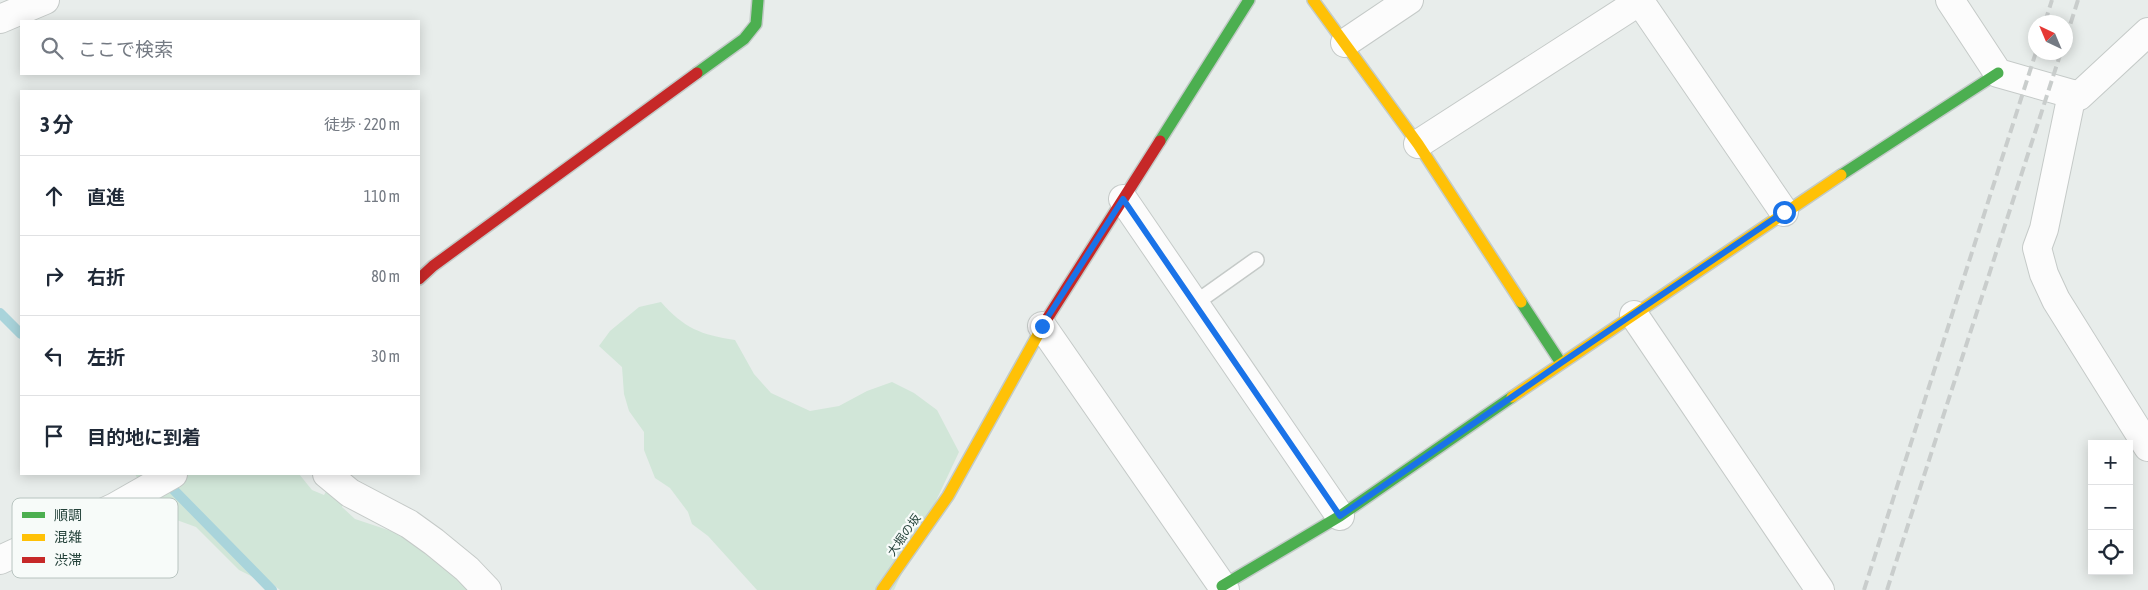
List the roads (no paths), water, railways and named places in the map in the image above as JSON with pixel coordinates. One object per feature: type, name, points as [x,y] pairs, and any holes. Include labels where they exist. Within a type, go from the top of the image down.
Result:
[{"type":"street","points":[[0,19],[45,0]]},
{"type":"street","points":[[420,278],[433,266],[744,39],[756,24],[758,0]]},
{"type":"street","name":"大堀の坂","points":[[882,590],[948,496],[1042,326],[1249,0]]},
{"type":"street","points":[[1313,0],[1418,144],[1561,363]]},
{"type":"street","points":[[1345,43],[1409,0]]},
{"type":"street","points":[[1418,144],[1639,0],[1784,212]]},
{"type":"street","points":[[1950,0],[1998,73],[2079,96],[2148,32]]},
{"type":"street","points":[[1042,326],[1223,588],[1340,516],[1784,212],[1998,73]]},
{"type":"street","points":[[2072,94],[2044,229],[2037,248],[2044,274],[2056,300],[2148,447]]},
{"type":"street","points":[[1123,199],[1340,516]]},
{"type":"street","points":[[1634,314],[1820,590]]},
{"type":"street","points":[[327,475],[350,493],[409,524],[468,569],[487,590]]},
{"type":"street","points":[[131,498],[164,479]]},
{"type":"street","points":[[0,560],[12,554]]},
{"type":"lane","points":[[1194,304],[1256,260]]},
{"type":"waterway","points":[[0,313],[20,333]]},
{"type":"waterway","points":[[164,480],[272,590]]},
{"type":"railway","points":[[2047,15],[2052,0]]},
{"type":"railway","points":[[2073,16],[2078,0]]},
{"type":"railway","points":[[1864,590],[2033,60]]},
{"type":"railway","points":[[1887,590],[2058,60]]}]
